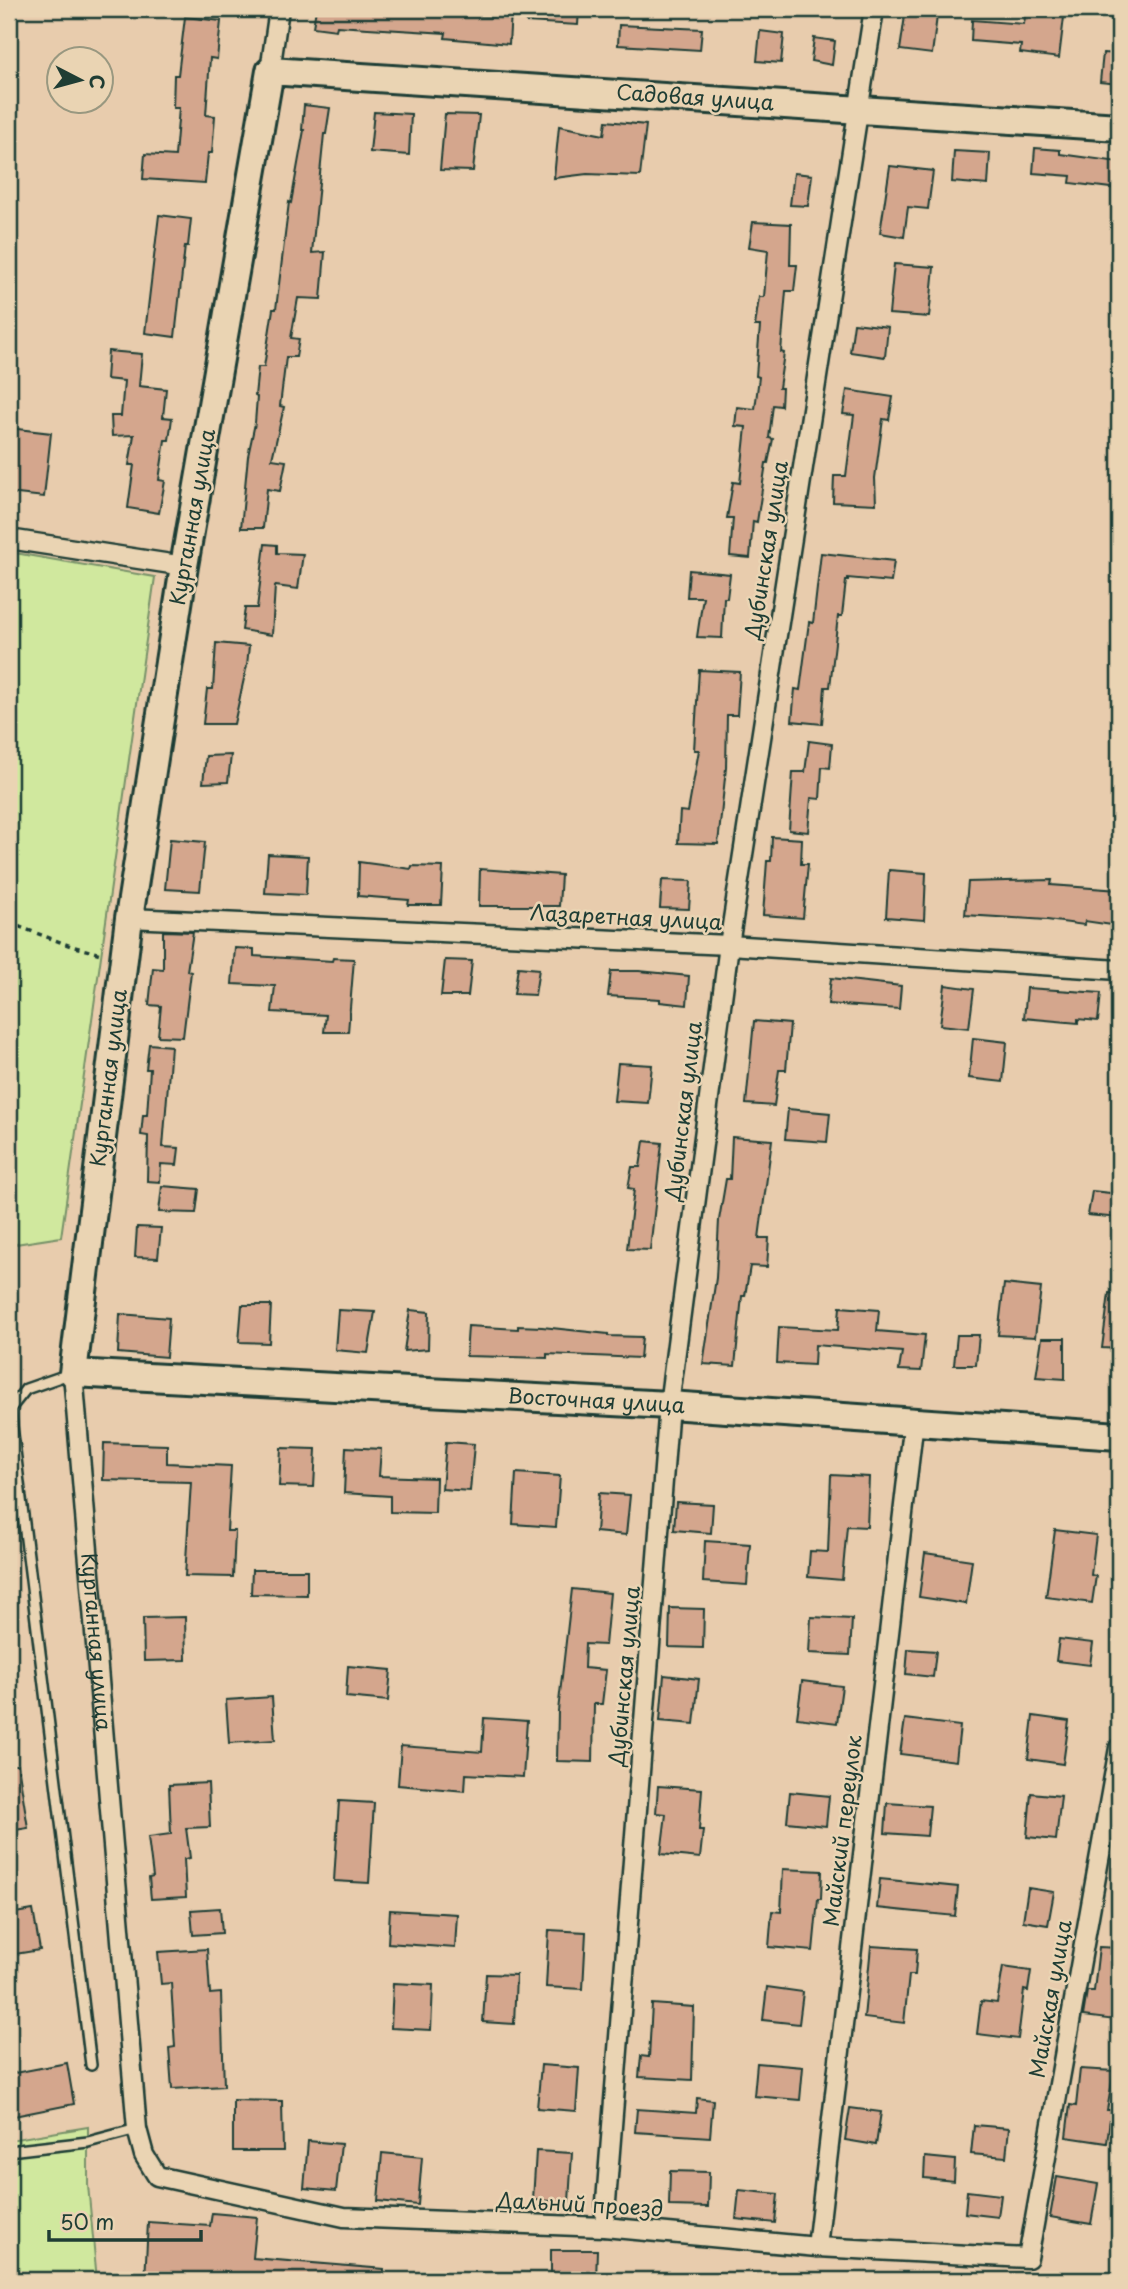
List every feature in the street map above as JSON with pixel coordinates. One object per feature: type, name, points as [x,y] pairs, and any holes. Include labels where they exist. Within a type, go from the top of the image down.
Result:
[{"type":"street","name":"Курганная улица","points":[[144,2155],[138,2129],[73,1373],[129,918],[184,566],[271,71],[279,9]]},
{"type":"street","name":"Дубинская улица","points":[[604,2227],[669,1405],[729,945],[874,9]]},
{"type":"street","name":"Садовая улица","points":[[271,71],[1119,127]]},
{"type":"street","points":[[9,539],[184,566]]},
{"type":"street","name":"Лазаретная улица","points":[[129,918],[729,945],[1119,971]]},
{"type":"street","name":"Восточная улица","points":[[73,1373],[669,1405],[1119,1436]]},
{"type":"street","name":"Майский переулок","points":[[817,2247],[914,1420]]},
{"type":"street","name":"Майская улица","points":[[1028,2258],[1119,1748]]},
{"type":"street","name":"Дальний проезд","points":[[144,2155],[157,2176],[344,2217],[604,2227],[817,2247],[1028,2258]]},
{"type":"lane","points":[[73,1373],[26,1389],[10,1410],[91,2065]]},
{"type":"lane","points":[[9,2151],[88,2142],[138,2129]]},
{"type":"path","points":[[9,923],[71,946],[124,959]]},
{"type":"green space","points":[[9,552],[155,577],[61,1237],[9,1245]]},
{"type":"green space","points":[[88,2127],[88,2185],[97,2280],[9,2280],[9,2140]]},
{"type":"building","points":[[316,9],[427,9],[426,13],[493,17],[493,11],[511,12],[509,44],[445,38],[446,33],[313,27]]},
{"type":"building","points":[[526,9],[579,9],[578,25],[526,22]]},
{"type":"building","points":[[906,9],[938,9],[932,54],[900,50]]},
{"type":"building","points":[[1026,9],[1065,9],[1059,58],[1020,53],[1021,45],[971,41],[972,20],[1024,24]]},
{"type":"building","points":[[185,17],[221,21],[217,59],[210,58],[206,115],[215,116],[212,153],[208,153],[205,183],[143,179],[145,154],[175,156],[179,108],[173,108],[174,75],[178,75]]},
{"type":"building","points":[[619,25],[702,29],[700,50],[618,45]]},
{"type":"building","points":[[760,31],[784,34],[781,63],[757,61]]},
{"type":"building","points":[[814,38],[835,41],[832,65],[811,61]]},
{"type":"building","points":[[1103,53],[1119,54],[1119,84],[1100,82]]},
{"type":"building","points":[[304,105],[330,108],[324,134],[312,253],[325,252],[321,299],[298,298],[291,338],[299,339],[296,357],[286,357],[280,406],[284,407],[272,459],[286,461],[280,491],[267,489],[263,528],[241,528],[248,456],[255,423],[258,367],[264,367],[273,309],[276,309],[289,202],[291,203],[304,130]]},
{"type":"building","points":[[374,112],[411,114],[409,155],[370,152]]},
{"type":"building","points":[[445,114],[479,115],[473,171],[440,170]]},
{"type":"building","points":[[606,121],[646,125],[640,176],[587,174],[554,178],[559,126],[604,135]]},
{"type":"building","points":[[1035,148],[1060,150],[1060,154],[1119,162],[1119,189],[1070,183],[1071,176],[1033,173]]},
{"type":"building","points":[[954,151],[990,153],[988,185],[952,182]]},
{"type":"building","points":[[890,166],[933,171],[928,209],[908,207],[904,237],[880,233]]},
{"type":"building","points":[[794,173],[812,175],[808,206],[790,205]]},
{"type":"building","points":[[159,215],[191,219],[188,246],[185,246],[175,337],[145,333]]},
{"type":"building","points":[[753,222],[791,224],[790,265],[797,265],[794,291],[786,291],[781,352],[784,353],[779,388],[782,388],[781,406],[773,405],[769,438],[773,439],[766,463],[757,522],[753,521],[750,558],[730,556],[733,518],[727,518],[733,482],[740,483],[746,427],[735,426],[737,407],[755,409],[759,377],[756,376],[760,326],[755,326],[759,297],[764,297],[768,250],[749,247]]},
{"type":"building","points":[[894,264],[934,267],[929,317],[889,314]]},
{"type":"building","points":[[854,323],[888,327],[885,357],[850,352]]},
{"type":"building","points":[[108,351],[142,354],[139,386],[166,389],[163,417],[172,418],[169,440],[165,440],[159,480],[165,481],[159,513],[128,508],[134,465],[129,465],[134,435],[112,436],[111,416],[121,416],[124,381],[106,379]]},
{"type":"building","points":[[847,390],[893,397],[889,420],[883,419],[875,478],[876,504],[833,502],[834,476],[846,476],[854,415],[843,414]]},
{"type":"building","points":[[9,428],[51,433],[44,497],[9,493]]},
{"type":"building","points":[[265,544],[277,545],[277,553],[303,554],[298,589],[275,586],[272,635],[242,630],[245,608],[257,608]]},
{"type":"building","points":[[821,553],[894,561],[891,582],[848,578],[846,581],[842,616],[838,616],[830,687],[825,687],[822,724],[792,721],[795,689],[800,690],[809,622],[813,623]]},
{"type":"building","points":[[689,570],[730,574],[727,598],[724,598],[722,638],[697,637],[703,597],[687,597]]},
{"type":"building","points":[[216,643],[249,646],[234,724],[203,724],[207,689],[213,689]]},
{"type":"building","points":[[699,670],[740,672],[737,715],[727,715],[726,768],[718,844],[678,843],[680,811],[688,812],[699,750],[694,750]]},
{"type":"building","points":[[809,741],[832,744],[830,768],[822,767],[820,799],[811,798],[808,832],[789,830],[793,772],[805,772]]},
{"type":"building","points":[[231,755],[228,782],[203,783],[206,756]]},
{"type":"building","points":[[772,837],[802,839],[801,864],[808,864],[803,918],[763,915],[767,861],[771,861]]},
{"type":"building","points":[[170,839],[205,842],[200,891],[165,889]]},
{"type":"building","points":[[268,854],[308,856],[306,895],[265,893]]},
{"type":"building","points":[[359,862],[411,869],[412,866],[443,867],[441,905],[408,905],[409,900],[358,896]]},
{"type":"building","points":[[480,869],[561,875],[559,906],[479,906]]},
{"type":"building","points":[[889,870],[926,873],[924,920],[886,917]]},
{"type":"building","points":[[662,880],[691,881],[689,909],[660,908]]},
{"type":"building","points":[[1052,880],[1051,885],[1119,890],[1119,926],[1085,921],[1084,925],[965,915],[968,882]]},
{"type":"building","points":[[163,931],[193,932],[187,971],[191,972],[183,1037],[158,1036],[161,1006],[149,1005],[153,968],[163,969]]},
{"type":"building","points":[[235,948],[254,949],[254,956],[332,961],[333,958],[354,959],[348,1032],[324,1032],[326,1015],[272,1012],[275,986],[232,984]]},
{"type":"building","points":[[445,960],[472,961],[468,996],[441,996]]},
{"type":"building","points":[[518,967],[539,969],[535,995],[514,994]]},
{"type":"building","points":[[611,971],[689,976],[687,1005],[660,1002],[660,999],[608,996]]},
{"type":"building","points":[[831,978],[901,986],[899,1009],[828,1004]]},
{"type":"building","points":[[945,985],[974,989],[969,1028],[940,1025]]},
{"type":"building","points":[[1027,988],[1101,993],[1098,1021],[1078,1019],[1078,1023],[1024,1018]]},
{"type":"building","points":[[754,1021],[790,1024],[786,1070],[779,1070],[774,1106],[746,1104]]},
{"type":"building","points":[[973,1038],[1007,1042],[1003,1082],[969,1078]]},
{"type":"building","points":[[149,1044],[171,1046],[163,1147],[179,1148],[177,1165],[161,1164],[160,1182],[147,1181],[148,1136],[141,1135],[143,1115],[147,1115],[150,1069],[146,1069]]},
{"type":"building","points":[[618,1063],[652,1065],[648,1103],[614,1101]]},
{"type":"building","points":[[788,1109],[830,1113],[827,1142],[785,1139]]},
{"type":"building","points":[[732,1137],[772,1140],[759,1238],[769,1238],[767,1267],[750,1266],[745,1296],[742,1296],[735,1366],[703,1364],[716,1278],[719,1220],[726,1179],[730,1179]]},
{"type":"building","points":[[644,1141],[662,1143],[650,1250],[627,1249],[634,1189],[628,1188],[632,1167],[640,1167]]},
{"type":"building","points":[[162,1186],[199,1189],[196,1213],[159,1212]]},
{"type":"building","points":[[1092,1191],[1119,1194],[1119,1218],[1088,1215]]},
{"type":"building","points":[[137,1227],[161,1228],[158,1258],[135,1257]]},
{"type":"building","points":[[1004,1284],[1041,1288],[1035,1337],[998,1335]]},
{"type":"building","points":[[1109,1293],[1119,1294],[1119,1349],[1102,1348]]},
{"type":"building","points":[[242,1305],[271,1305],[269,1343],[239,1342]]},
{"type":"building","points":[[840,1307],[879,1310],[877,1331],[925,1335],[921,1371],[899,1370],[902,1352],[815,1345],[814,1365],[777,1363],[779,1327],[838,1330]]},
{"type":"building","points":[[338,1310],[375,1312],[368,1353],[335,1350]]},
{"type":"building","points":[[410,1310],[429,1312],[428,1349],[404,1351]]},
{"type":"building","points":[[120,1314],[169,1318],[166,1357],[118,1353]]},
{"type":"building","points":[[468,1326],[518,1329],[518,1326],[542,1327],[608,1336],[642,1337],[640,1358],[547,1354],[547,1358],[466,1356]]},
{"type":"building","points":[[957,1335],[979,1335],[976,1365],[954,1365]]},
{"type":"building","points":[[1042,1338],[1065,1338],[1065,1379],[1036,1377]]},
{"type":"building","points":[[446,1442],[474,1444],[470,1491],[442,1489]]},
{"type":"building","points":[[104,1443],[167,1445],[167,1463],[231,1466],[227,1531],[235,1531],[233,1577],[185,1576],[191,1482],[103,1480]]},
{"type":"building","points":[[346,1447],[381,1449],[379,1476],[436,1478],[435,1513],[390,1512],[390,1496],[344,1493]]},
{"type":"building","points":[[281,1448],[316,1449],[314,1487],[279,1486]]},
{"type":"building","points":[[516,1473],[560,1476],[556,1527],[513,1524]]},
{"type":"building","points":[[831,1475],[869,1477],[867,1527],[847,1526],[842,1580],[808,1577],[810,1551],[828,1552]]},
{"type":"building","points":[[599,1493],[630,1495],[626,1535],[596,1532]]},
{"type":"building","points":[[676,1502],[713,1504],[711,1533],[674,1530]]},
{"type":"building","points":[[1055,1530],[1096,1535],[1091,1575],[1096,1576],[1092,1603],[1046,1597]]},
{"type":"building","points":[[705,1541],[750,1544],[747,1585],[703,1582]]},
{"type":"building","points":[[925,1553],[972,1560],[966,1604],[919,1597]]},
{"type":"building","points":[[252,1570],[307,1570],[307,1595],[251,1594]]},
{"type":"building","points":[[572,1589],[610,1593],[605,1645],[585,1644],[584,1668],[606,1670],[602,1704],[594,1704],[593,1762],[557,1761],[558,1711]]},
{"type":"building","points":[[670,1608],[704,1609],[703,1648],[669,1647]]},
{"type":"building","points":[[185,1617],[186,1660],[144,1661],[143,1618]]},
{"type":"building","points":[[811,1617],[852,1619],[850,1655],[809,1653]]},
{"type":"building","points":[[1059,1639],[1093,1643],[1090,1665],[1056,1661]]},
{"type":"building","points":[[908,1649],[936,1651],[933,1677],[906,1674]]},
{"type":"building","points":[[348,1666],[391,1670],[388,1701],[346,1697]]},
{"type":"building","points":[[664,1675],[699,1679],[694,1724],[660,1721]]},
{"type":"building","points":[[802,1681],[842,1686],[837,1723],[797,1718]]},
{"type":"building","points":[[272,1697],[275,1740],[229,1743],[226,1700]]},
{"type":"building","points":[[1033,1716],[1069,1721],[1063,1764],[1028,1759]]},
{"type":"building","points":[[484,1718],[527,1721],[523,1777],[466,1774],[465,1791],[398,1785],[401,1746],[482,1752]]},
{"type":"building","points":[[905,1719],[960,1726],[956,1761],[900,1754]]},
{"type":"building","points":[[9,1765],[18,1765],[28,1828],[9,1831]]},
{"type":"building","points":[[208,1783],[210,1827],[186,1828],[190,1858],[184,1859],[186,1897],[151,1899],[149,1878],[153,1877],[148,1837],[171,1834],[169,1785]]},
{"type":"building","points":[[658,1786],[702,1789],[699,1830],[703,1830],[700,1858],[661,1854],[666,1814],[656,1813]]},
{"type":"building","points":[[790,1792],[829,1796],[826,1826],[787,1822]]},
{"type":"building","points":[[1031,1793],[1061,1796],[1056,1840],[1027,1837]]},
{"type":"building","points":[[339,1801],[374,1803],[369,1883],[334,1881]]},
{"type":"building","points":[[887,1803],[930,1806],[927,1836],[885,1833]]},
{"type":"building","points":[[783,1869],[822,1871],[821,1899],[818,1899],[813,1951],[769,1947],[772,1911],[781,1912]]},
{"type":"building","points":[[880,1879],[958,1887],[955,1916],[877,1908]]},
{"type":"building","points":[[1028,1888],[1054,1892],[1048,1925],[1023,1921]]},
{"type":"building","points":[[220,1908],[222,1933],[193,1935],[191,1910]]},
{"type":"building","points":[[33,1910],[40,1950],[9,1955],[9,1914]]},
{"type":"building","points":[[390,1910],[457,1914],[455,1948],[388,1943]]},
{"type":"building","points":[[549,1930],[586,1932],[583,1989],[546,1987]]},
{"type":"building","points":[[871,1946],[917,1949],[915,1975],[909,1975],[904,2023],[864,2018]]},
{"type":"building","points":[[1099,1947],[1119,1948],[1119,1999],[1115,2020],[1083,2016],[1087,1991],[1094,1991]]},
{"type":"building","points":[[207,1949],[210,1994],[221,1993],[224,2086],[172,2089],[169,2048],[175,2047],[171,1983],[161,1984],[158,1952]]},
{"type":"building","points":[[1003,1967],[1031,1971],[1028,1991],[1024,1990],[1018,2039],[977,2034],[981,2001],[997,2003]]},
{"type":"building","points":[[486,1974],[516,1975],[514,2024],[483,2022]]},
{"type":"building","points":[[393,1983],[433,1985],[431,2030],[391,2028]]},
{"type":"building","points":[[767,1987],[803,1992],[799,2024],[763,2020]]},
{"type":"building","points":[[652,2004],[694,2007],[692,2080],[639,2077],[641,2056],[649,2057]]},
{"type":"building","points":[[67,2063],[74,2104],[9,2117],[9,2074]]},
{"type":"building","points":[[757,2063],[803,2067],[800,2100],[754,2096]]},
{"type":"building","points":[[541,2065],[579,2068],[576,2111],[537,2108]]},
{"type":"building","points":[[1080,2069],[1114,2071],[1107,2110],[1111,2110],[1107,2143],[1066,2137],[1070,2105],[1076,2106]]},
{"type":"building","points":[[697,2098],[713,2100],[710,2137],[635,2132],[637,2109],[696,2113]]},
{"type":"building","points":[[233,2100],[282,2101],[283,2151],[233,2151]]},
{"type":"building","points":[[850,2108],[881,2112],[876,2145],[845,2140]]},
{"type":"building","points":[[974,2125],[1009,2128],[1006,2157],[971,2154]]},
{"type":"building","points":[[308,2141],[341,2144],[336,2191],[304,2188]]},
{"type":"building","points":[[536,2151],[572,2153],[569,2202],[533,2200]]},
{"type":"building","points":[[382,2153],[422,2157],[418,2205],[378,2201]]},
{"type":"building","points":[[925,2157],[955,2160],[954,2181],[924,2178]]},
{"type":"building","points":[[670,2171],[709,2172],[708,2207],[669,2206]]},
{"type":"building","points":[[1057,2177],[1098,2184],[1091,2224],[1050,2217]]},
{"type":"building","points":[[739,2190],[778,2194],[775,2223],[736,2219]]},
{"type":"building","points":[[967,2191],[1001,2195],[998,2217],[965,2213]]},
{"type":"building","points":[[212,2213],[257,2217],[253,2258],[384,2269],[384,2280],[145,2280],[148,2222],[210,2226]]},
{"type":"building","points":[[551,2250],[597,2250],[596,2280],[551,2280]]}]
